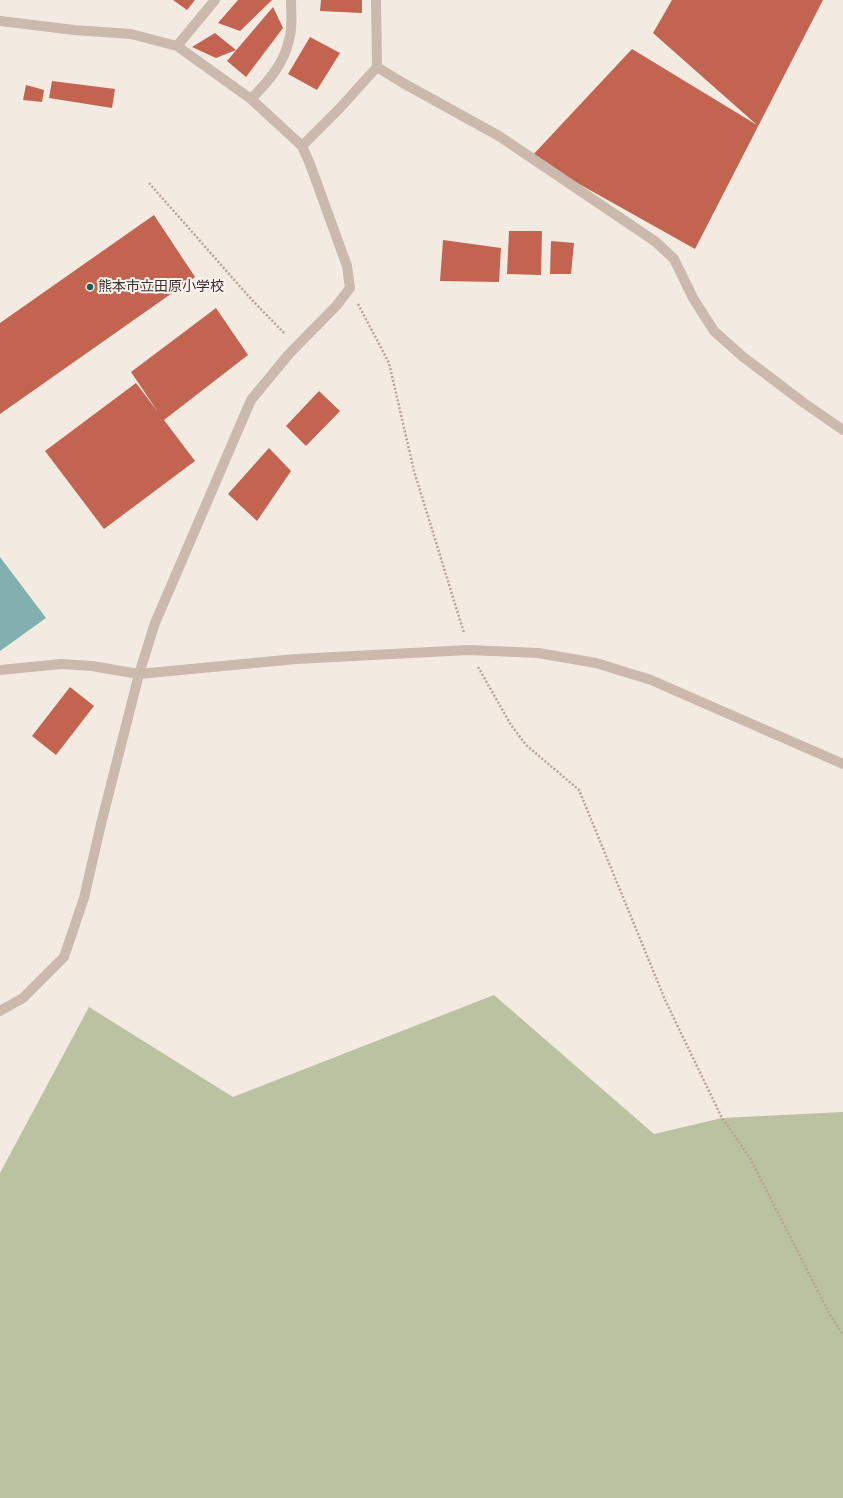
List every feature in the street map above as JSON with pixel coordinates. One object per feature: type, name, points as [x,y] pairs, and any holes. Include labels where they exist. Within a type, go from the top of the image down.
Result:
[{"type":"street","points":[[177,46],[215,0]]},
{"type":"street","points":[[251,99],[265,86],[282,60],[290,40],[291,0]]},
{"type":"street","points":[[302,146],[339,109],[377,67],[376,0]]},
{"type":"street","points":[[0,21],[74,30],[130,34],[177,46],[251,99],[302,146],[310,164],[344,259],[350,288],[337,305],[297,346],[251,400],[155,623],[139,674],[104,809],[84,898],[64,957],[23,998],[0,1011]]},
{"type":"street","points":[[377,67],[403,84],[499,136],[656,242],[674,259],[693,298],[714,331],[742,356],[804,403],[843,430]]},
{"type":"street","points":[[0,670],[62,664],[92,666],[139,674],[296,659],[469,650],[538,653],[596,663],[651,680],[843,764]]},
{"type":"path","points":[[150,183],[252,300],[297,346]]},
{"type":"path","points":[[350,288],[389,363],[414,471],[469,650],[503,711],[526,745],[579,790],[666,1002],[722,1118],[750,1158],[829,1313],[843,1334]]},
{"type":"green space","points":[[494,995],[654,1134],[722,1118],[843,1112],[843,1498],[0,1498],[0,1173],[89,1007],[233,1097]]},
{"type":"water","points":[[0,557],[46,618],[0,651]]},
{"type":"building","points":[[173,0],[195,0],[187,10]]},
{"type":"building","points":[[238,0],[272,0],[240,31],[218,23]]},
{"type":"building","points":[[321,0],[362,0],[362,13],[320,11]]},
{"type":"building","points":[[672,0],[823,0],[695,249],[531,157],[632,49],[757,125],[653,33]]},
{"type":"building","points":[[273,7],[283,28],[246,77],[227,61]]},
{"type":"building","points":[[215,33],[236,50],[216,58],[192,47]]},
{"type":"building","points":[[310,37],[340,53],[317,90],[288,74]]},
{"type":"building","points":[[52,81],[115,89],[112,108],[49,98]]},
{"type":"building","points":[[26,85],[44,90],[42,102],[23,100]]},
{"type":"building","points":[[154,215],[195,277],[0,414],[0,323]]},
{"type":"building","points":[[509,231],[542,231],[541,275],[507,274]]},
{"type":"building","points":[[443,240],[501,248],[499,282],[440,281]]},
{"type":"building","points":[[551,241],[574,243],[571,274],[550,274]]},
{"type":"building","points":[[216,308],[248,355],[164,420],[195,461],[104,529],[45,451],[136,383],[158,412],[131,372]]},
{"type":"building","points":[[319,391],[340,411],[306,446],[286,426]]},
{"type":"building","points":[[269,448],[291,471],[257,521],[228,494]]},
{"type":"building","points":[[70,687],[94,706],[56,755],[32,736]]},
{"type":"place","name":"熊本市立田原小学校","points":[[90,287]]}]
